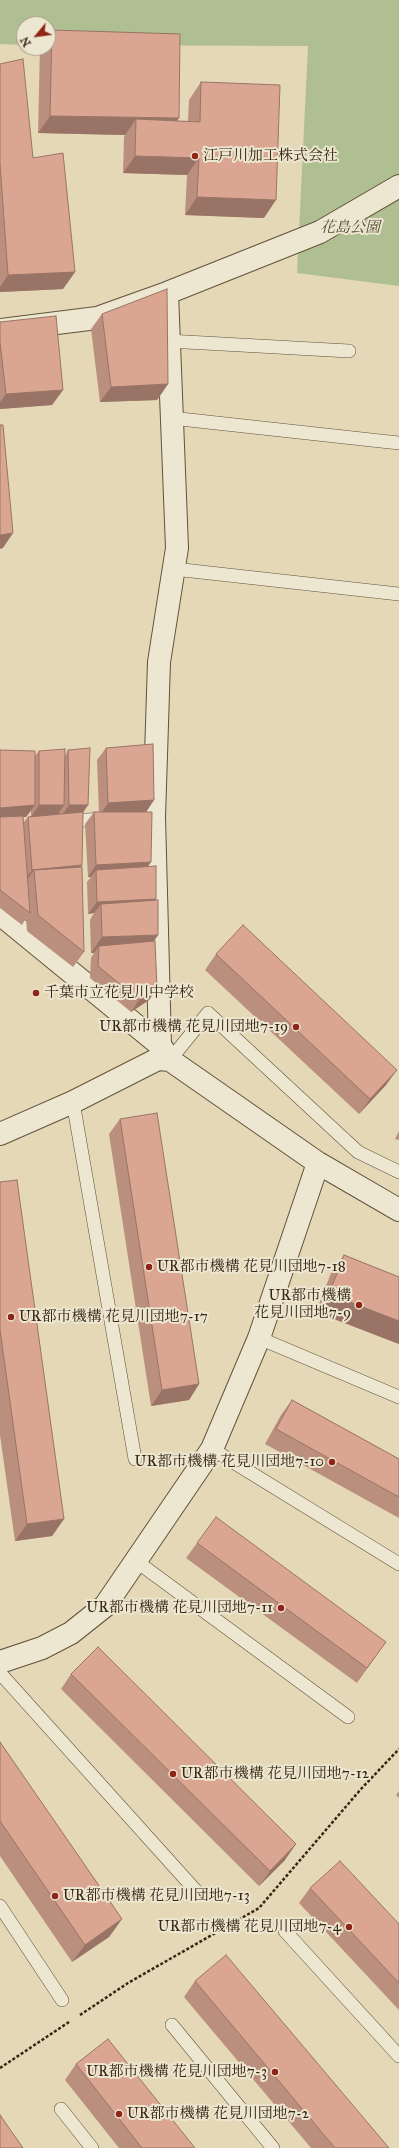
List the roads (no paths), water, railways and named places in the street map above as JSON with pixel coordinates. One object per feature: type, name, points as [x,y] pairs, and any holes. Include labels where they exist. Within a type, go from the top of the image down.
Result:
[{"type":"street","points":[[0,330],[97,318],[166,293],[320,232],[399,186]]},
{"type":"street","points":[[0,1134],[73,1102],[158,1059],[165,1052],[146,817],[159,662],[176,548],[166,293]]},
{"type":"street","points":[[0,914],[77,968],[165,1052],[318,1163],[399,1210]]},
{"type":"street","points":[[0,1662],[42,1648],[71,1633],[105,1606],[212,1449],[259,1338],[318,1163]]},
{"type":"lane","points":[[168,341],[349,350]]},
{"type":"lane","points":[[171,418],[399,443]]},
{"type":"lane","points":[[174,569],[399,594]]},
{"type":"lane","points":[[55,822],[116,818]]},
{"type":"lane","points":[[78,820],[78,836]]},
{"type":"lane","points":[[165,1052],[208,1014],[358,1152],[399,1172]]},
{"type":"lane","points":[[73,1102],[134,1459]]},
{"type":"lane","points":[[259,1338],[399,1397]]},
{"type":"lane","points":[[212,1449],[399,1564]]},
{"type":"lane","points":[[136,1561],[348,1717]]},
{"type":"lane","points":[[0,1673],[197,1892]]},
{"type":"lane","points":[[0,1906],[62,2000]]},
{"type":"lane","points":[[285,1931],[399,2056]]},
{"type":"lane","points":[[172,2024],[273,2148]]},
{"type":"lane","points":[[61,2109],[92,2148]]},
{"type":"place","name":"江戸川加工株式会社","points":[[195,156]]},
{"type":"place","name":"千葉市立花見川中学校","points":[[36,993]]},
{"type":"place","name":"UR都市機構 花見川団地7-19","points":[[296,1027]]},
{"type":"place","name":"UR都市機構 花見川団地7-18","points":[[149,1267]]},
{"type":"place","name":"UR都市機構 花見川団地7-9","points":[[359,1305]]},
{"type":"place","name":"UR都市機構 花見川団地7-17","points":[[11,1317]]},
{"type":"place","name":"UR都市機構 花見川団地7-10","points":[[332,1462]]},
{"type":"place","name":"UR都市機構 花見川団地7-11","points":[[281,1608]]},
{"type":"place","name":"UR都市機構 花見川団地7-12","points":[[173,1774]]},
{"type":"place","name":"UR都市機構 花見川団地7-13","points":[[55,1896]]},
{"type":"place","name":"UR都市機構 花見川団地7-4","points":[[349,1927]]},
{"type":"place","name":"UR都市機構 花見川団地7-3","points":[[275,2072]]},
{"type":"place","name":"UR都市機構 花見川団地7-2","points":[[119,2114]]},
{"type":"park label","name":"花島公園","points":[[350,228]]}]
